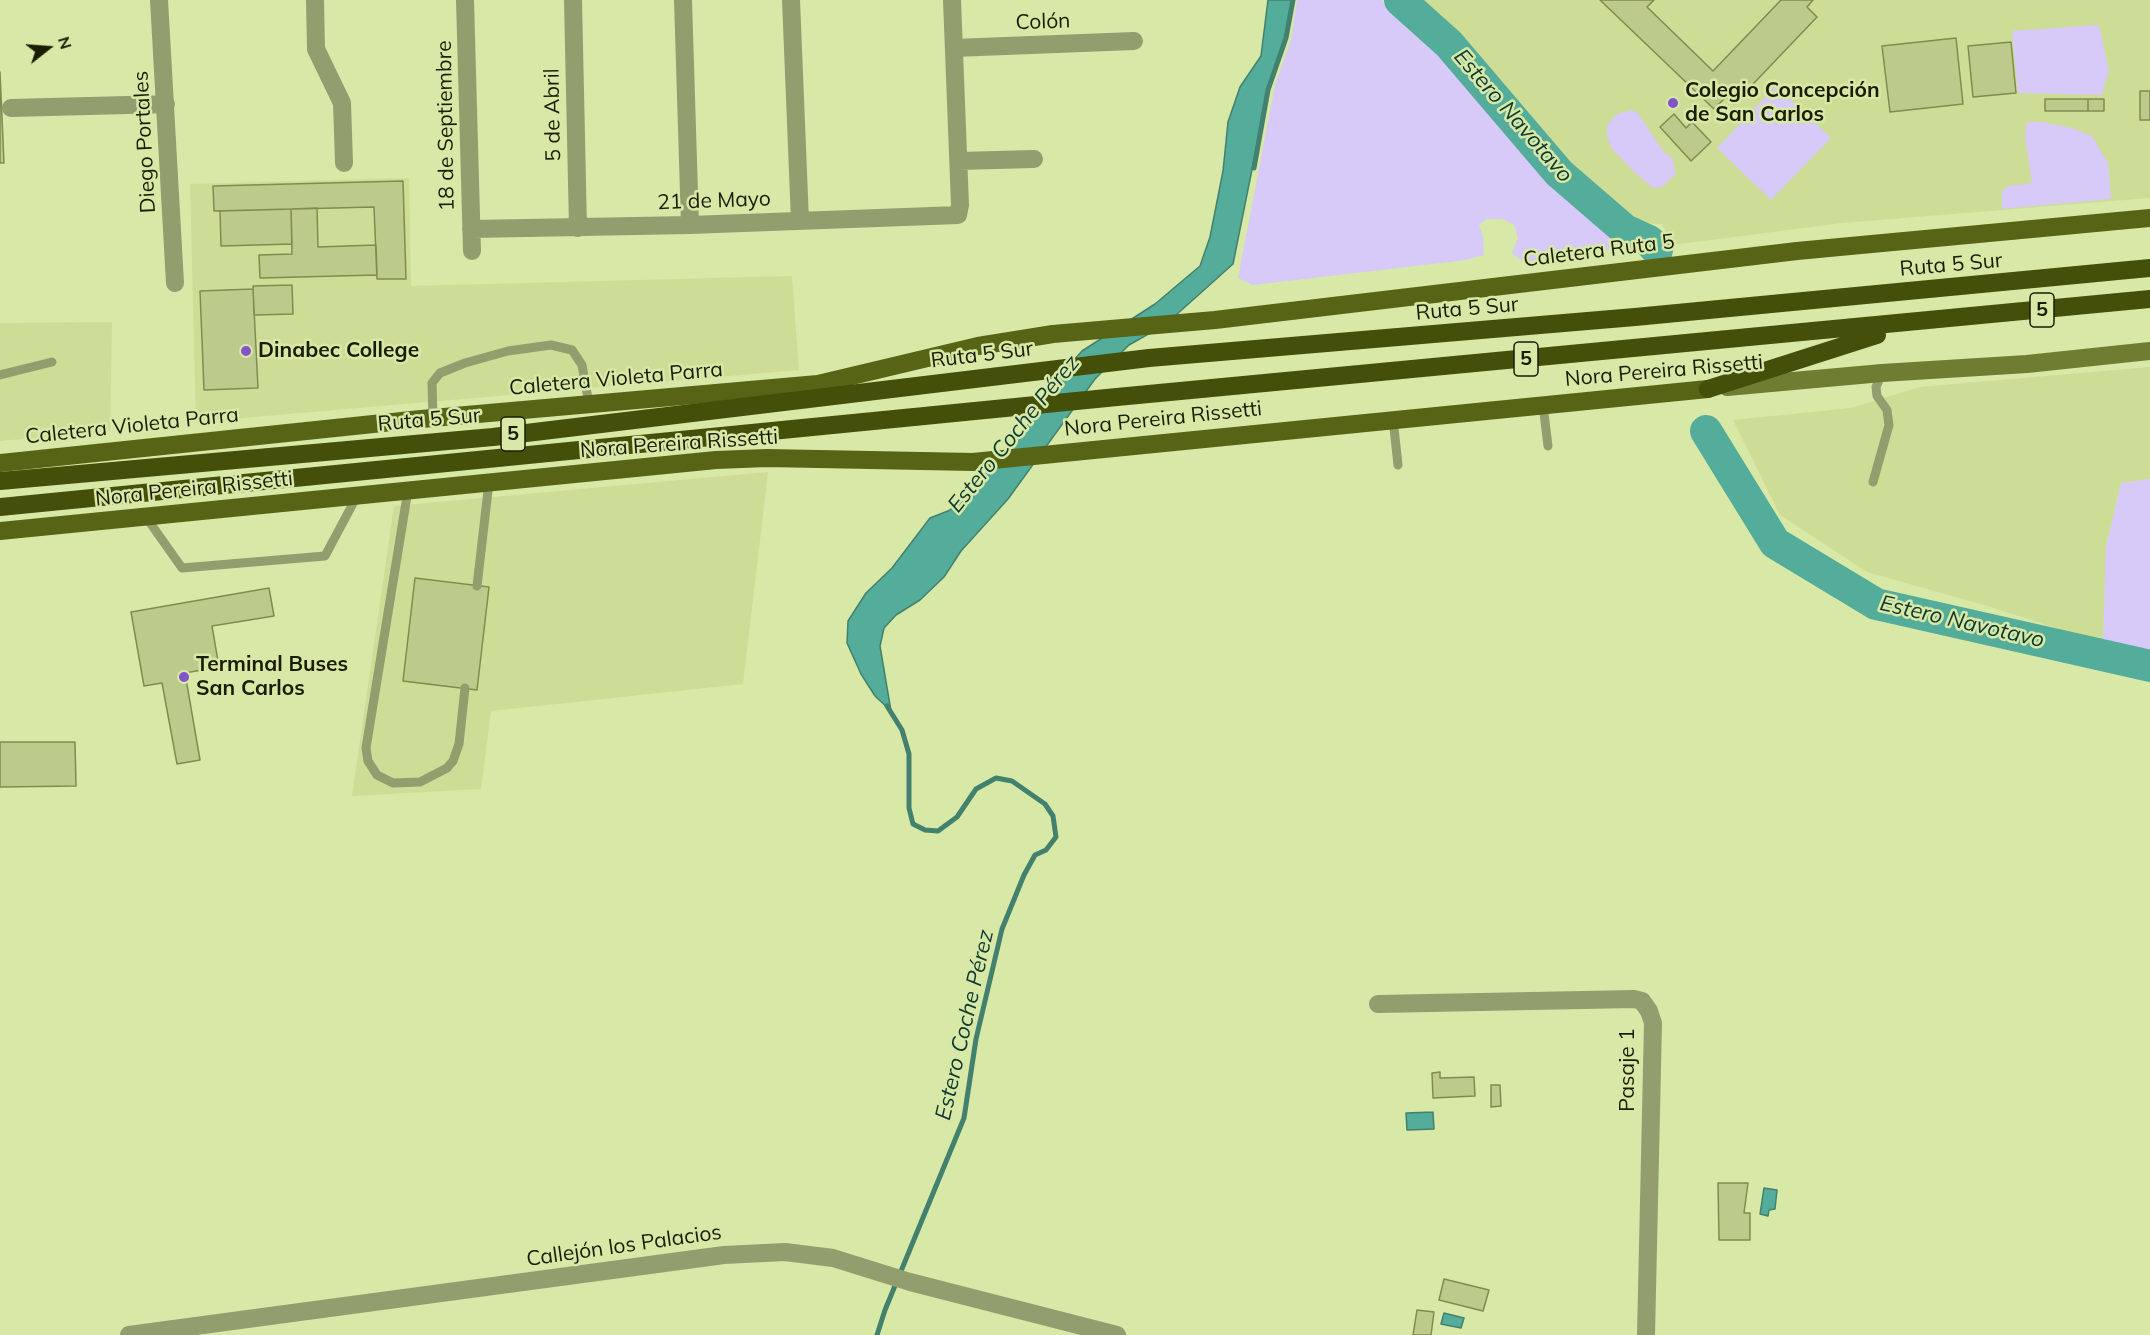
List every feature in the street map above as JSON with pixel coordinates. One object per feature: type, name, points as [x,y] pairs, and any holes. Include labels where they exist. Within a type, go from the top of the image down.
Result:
[{"type":"highway","name":"Ruta 5 Sur","points":[[0,482],[493,436],[1149,358],[1635,317],[2150,268]]},
{"type":"highway","name":"5","points":[[0,507],[1704,340],[1934,321],[2150,299]]},
{"type":"highway","points":[[1708,389],[1840,345],[1934,321]]},
{"type":"main road","name":"Caletera Ruta 5","points":[[1053,334],[1215,320],[1692,263],[2150,218]]},
{"type":"main road","name":"Caletera Violeta Parra","points":[[0,463],[433,418],[818,384],[978,346],[1053,334]]},
{"type":"main road","name":"Nora Pereira Rissetti","points":[[0,531],[736,459],[973,462],[1124,445],[1708,389]]},
{"type":"street","name":"Diego Portales","points":[[159,0],[175,283]]},
{"type":"street","points":[[315,0],[316,49],[342,103],[344,163]]},
{"type":"street","name":"18 de Septiembre","points":[[465,0],[472,251]]},
{"type":"street","name":"5 de Abril","points":[[573,0],[578,228]]},
{"type":"street","points":[[683,0],[690,225]]},
{"type":"street","points":[[791,0],[801,221]]},
{"type":"street","points":[[952,0],[959,161],[1034,159]]},
{"type":"street","name":"Colón","points":[[954,48],[1134,40]]},
{"type":"street","points":[[11,108],[166,104]]},
{"type":"street","name":"21 de Mayo","points":[[471,229],[690,225],[958,215],[960,205],[959,161]]},
{"type":"street","name":"Nora Pereira Rissetti","points":[[1708,389],[1882,373],[2027,364],[2150,351]]},
{"type":"street","name":"Pasaje 1","points":[[1378,1004],[1634,999],[1642,1001],[1653,1023],[1646,1335]]},
{"type":"street","name":"Callejón los Palacios","points":[[129,1335],[751,1252],[785,1252],[833,1258],[1052,1326],[1117,1335]]},
{"type":"lane","points":[[433,418],[432,383],[440,373],[465,363],[508,351],[551,345],[572,350],[582,365],[589,404]]},
{"type":"lane","points":[[0,375],[52,362]]},
{"type":"lane","points":[[1873,482],[1889,425],[1887,410],[1877,396],[1876,387],[1882,373]]},
{"type":"lane","points":[[1543,405],[1548,446]]},
{"type":"lane","points":[[1393,419],[1398,465]]},
{"type":"lane","points":[[477,586],[489,482]]},
{"type":"lane","points":[[408,490],[366,748],[368,761],[377,775],[393,783],[420,782],[447,768],[453,761],[459,744],[465,688]]},
{"type":"lane","points":[[146,517],[182,568],[325,556],[358,495]]},
{"type":"shaded area","points":[[1297,0],[1382,0],[1443,55],[1550,183],[1621,242],[1615,249],[1523,262],[1512,253],[1518,238],[1514,225],[1503,219],[1487,219],[1479,225],[1483,237],[1484,255],[1466,260],[1253,285],[1238,278],[1275,85],[1291,40]]},
{"type":"shaded area","points":[[1423,0],[2150,0],[2150,198],[1842,223],[1672,245],[1662,224],[1639,223],[1565,163],[1455,30]]},
{"type":"shaded area","points":[[2099,25],[2109,70],[2102,95],[2018,93],[2012,31]]},
{"type":"shaded area","points":[[1776,86],[1831,138],[1771,200],[1717,148]]},
{"type":"shaded area","points":[[1632,110],[1638,113],[1663,151],[1672,158],[1676,174],[1662,187],[1653,188],[1612,149],[1607,136],[1607,125],[1617,114]]},
{"type":"shaded area","points":[[2027,122],[2043,122],[2072,128],[2092,136],[2108,163],[2111,199],[2002,209],[2002,191],[2008,186],[2032,183],[2025,137]]},
{"type":"shaded area","points":[[409,178],[411,286],[792,276],[799,370],[196,422],[190,184]]},
{"type":"shaded area","points":[[112,322],[110,431],[0,441],[0,323]]},
{"type":"shaded area","points":[[2150,367],[2150,479],[2121,483],[2106,547],[2103,643],[1984,605],[1867,572],[1780,515],[1733,420],[1851,408],[1920,387]]},
{"type":"shaded area","points":[[768,472],[743,684],[491,711],[481,789],[352,796],[394,506]]},
{"type":"shaded area","points":[[2150,479],[2150,653],[2142,649],[2103,643],[2106,547],[2121,483]]},
{"type":"water","points":[[1268,0],[1293,0],[1286,38],[1268,90],[1233,264],[1166,324],[1129,345],[1095,379],[1008,499],[961,551],[944,577],[920,600],[896,615],[884,628],[880,646],[891,711],[875,696],[861,674],[847,643],[848,621],[866,593],[892,568],[930,518],[948,511],[970,496],[991,466],[1034,418],[1054,382],[1082,351],[1155,304],[1200,266],[1210,237],[1223,171],[1228,122],[1240,87],[1261,56]]},
{"type":"water","points":[[1433,1112],[1434,1129],[1407,1130],[1406,1113]]},
{"type":"water","points":[[1764,1188],[1777,1190],[1775,1209],[1769,1210],[1768,1216],[1760,1214]]},
{"type":"water","points":[[1444,1313],[1464,1318],[1461,1328],[1441,1324]]},
{"type":"building","points":[[1600,0],[1654,0],[1647,7],[1713,71],[1781,0],[1813,0],[1807,7],[1817,17],[1734,104],[1726,97],[1714,109]]},
{"type":"building","points":[[1956,38],[1963,104],[1890,112],[1882,46]]},
{"type":"building","points":[[2011,42],[2016,93],[1973,97],[1968,46]]},
{"type":"building","points":[[0,72],[4,163],[0,163]]},
{"type":"building","points":[[2140,91],[2150,91],[2150,120],[2140,120]]},
{"type":"building","points":[[2045,99],[2088,99],[2088,111],[2045,111]]},
{"type":"building","points":[[2088,99],[2104,99],[2104,111],[2088,111]]},
{"type":"building","points":[[1674,114],[1686,128],[1692,122],[1711,142],[1691,161],[1660,127]]},
{"type":"building","points":[[403,181],[406,279],[377,279],[374,207],[214,211],[213,186]]},
{"type":"building","points":[[317,208],[318,247],[376,245],[377,275],[260,278],[259,255],[292,254],[291,209]]},
{"type":"building","points":[[291,209],[292,244],[221,246],[220,211]]},
{"type":"building","points":[[292,285],[293,314],[254,315],[253,286]]},
{"type":"building","points":[[253,289],[258,388],[204,390],[200,291]]},
{"type":"building","points":[[415,578],[489,587],[477,690],[403,681]]},
{"type":"building","points":[[269,588],[274,616],[212,626],[219,667],[185,673],[200,760],[177,764],[162,683],[144,686],[131,612]]},
{"type":"building","points":[[0,742],[75,742],[76,786],[0,787]]},
{"type":"building","points":[[1440,1072],[1440,1078],[1474,1077],[1475,1096],[1433,1098],[1432,1073]]},
{"type":"building","points":[[1491,1085],[1500,1085],[1501,1106],[1491,1107]]},
{"type":"building","points":[[1718,1183],[1748,1183],[1744,1213],[1750,1213],[1750,1240],[1719,1240]]},
{"type":"building","points":[[1444,1279],[1489,1290],[1483,1311],[1439,1300]]},
{"type":"building","points":[[1417,1310],[1434,1312],[1431,1335],[1413,1335]]},
{"type":"waterway","name":"Estero Coche Pérez","points":[[1254,168],[1268,90],[1286,38],[1293,0]]},
{"type":"waterway","name":"Estero Navotavo","points":[[1400,0],[1449,44],[1559,173],[1625,230],[1649,241],[1657,250]]},
{"type":"waterway","name":"Estero Navotavo","points":[[1706,431],[1775,543],[1876,604],[2150,666]]},
{"type":"waterway","name":"Estero Coche Pérez","points":[[877,1335],[885,1310],[964,1118],[976,1039],[1002,929],[1024,875],[1035,855],[1046,850],[1056,837],[1053,816],[1045,804],[1012,781],[996,778],[976,789],[957,817],[938,831],[925,830],[913,824],[909,808],[909,754],[902,730],[887,706]]},
{"type":"place","name":"Colegio Concepción de San Carlos","points":[[1673,103]]},
{"type":"place","name":"Dinabec College","points":[[246,351]]},
{"type":"place","name":"Terminal Buses San Carlos","points":[[184,677]]}]
